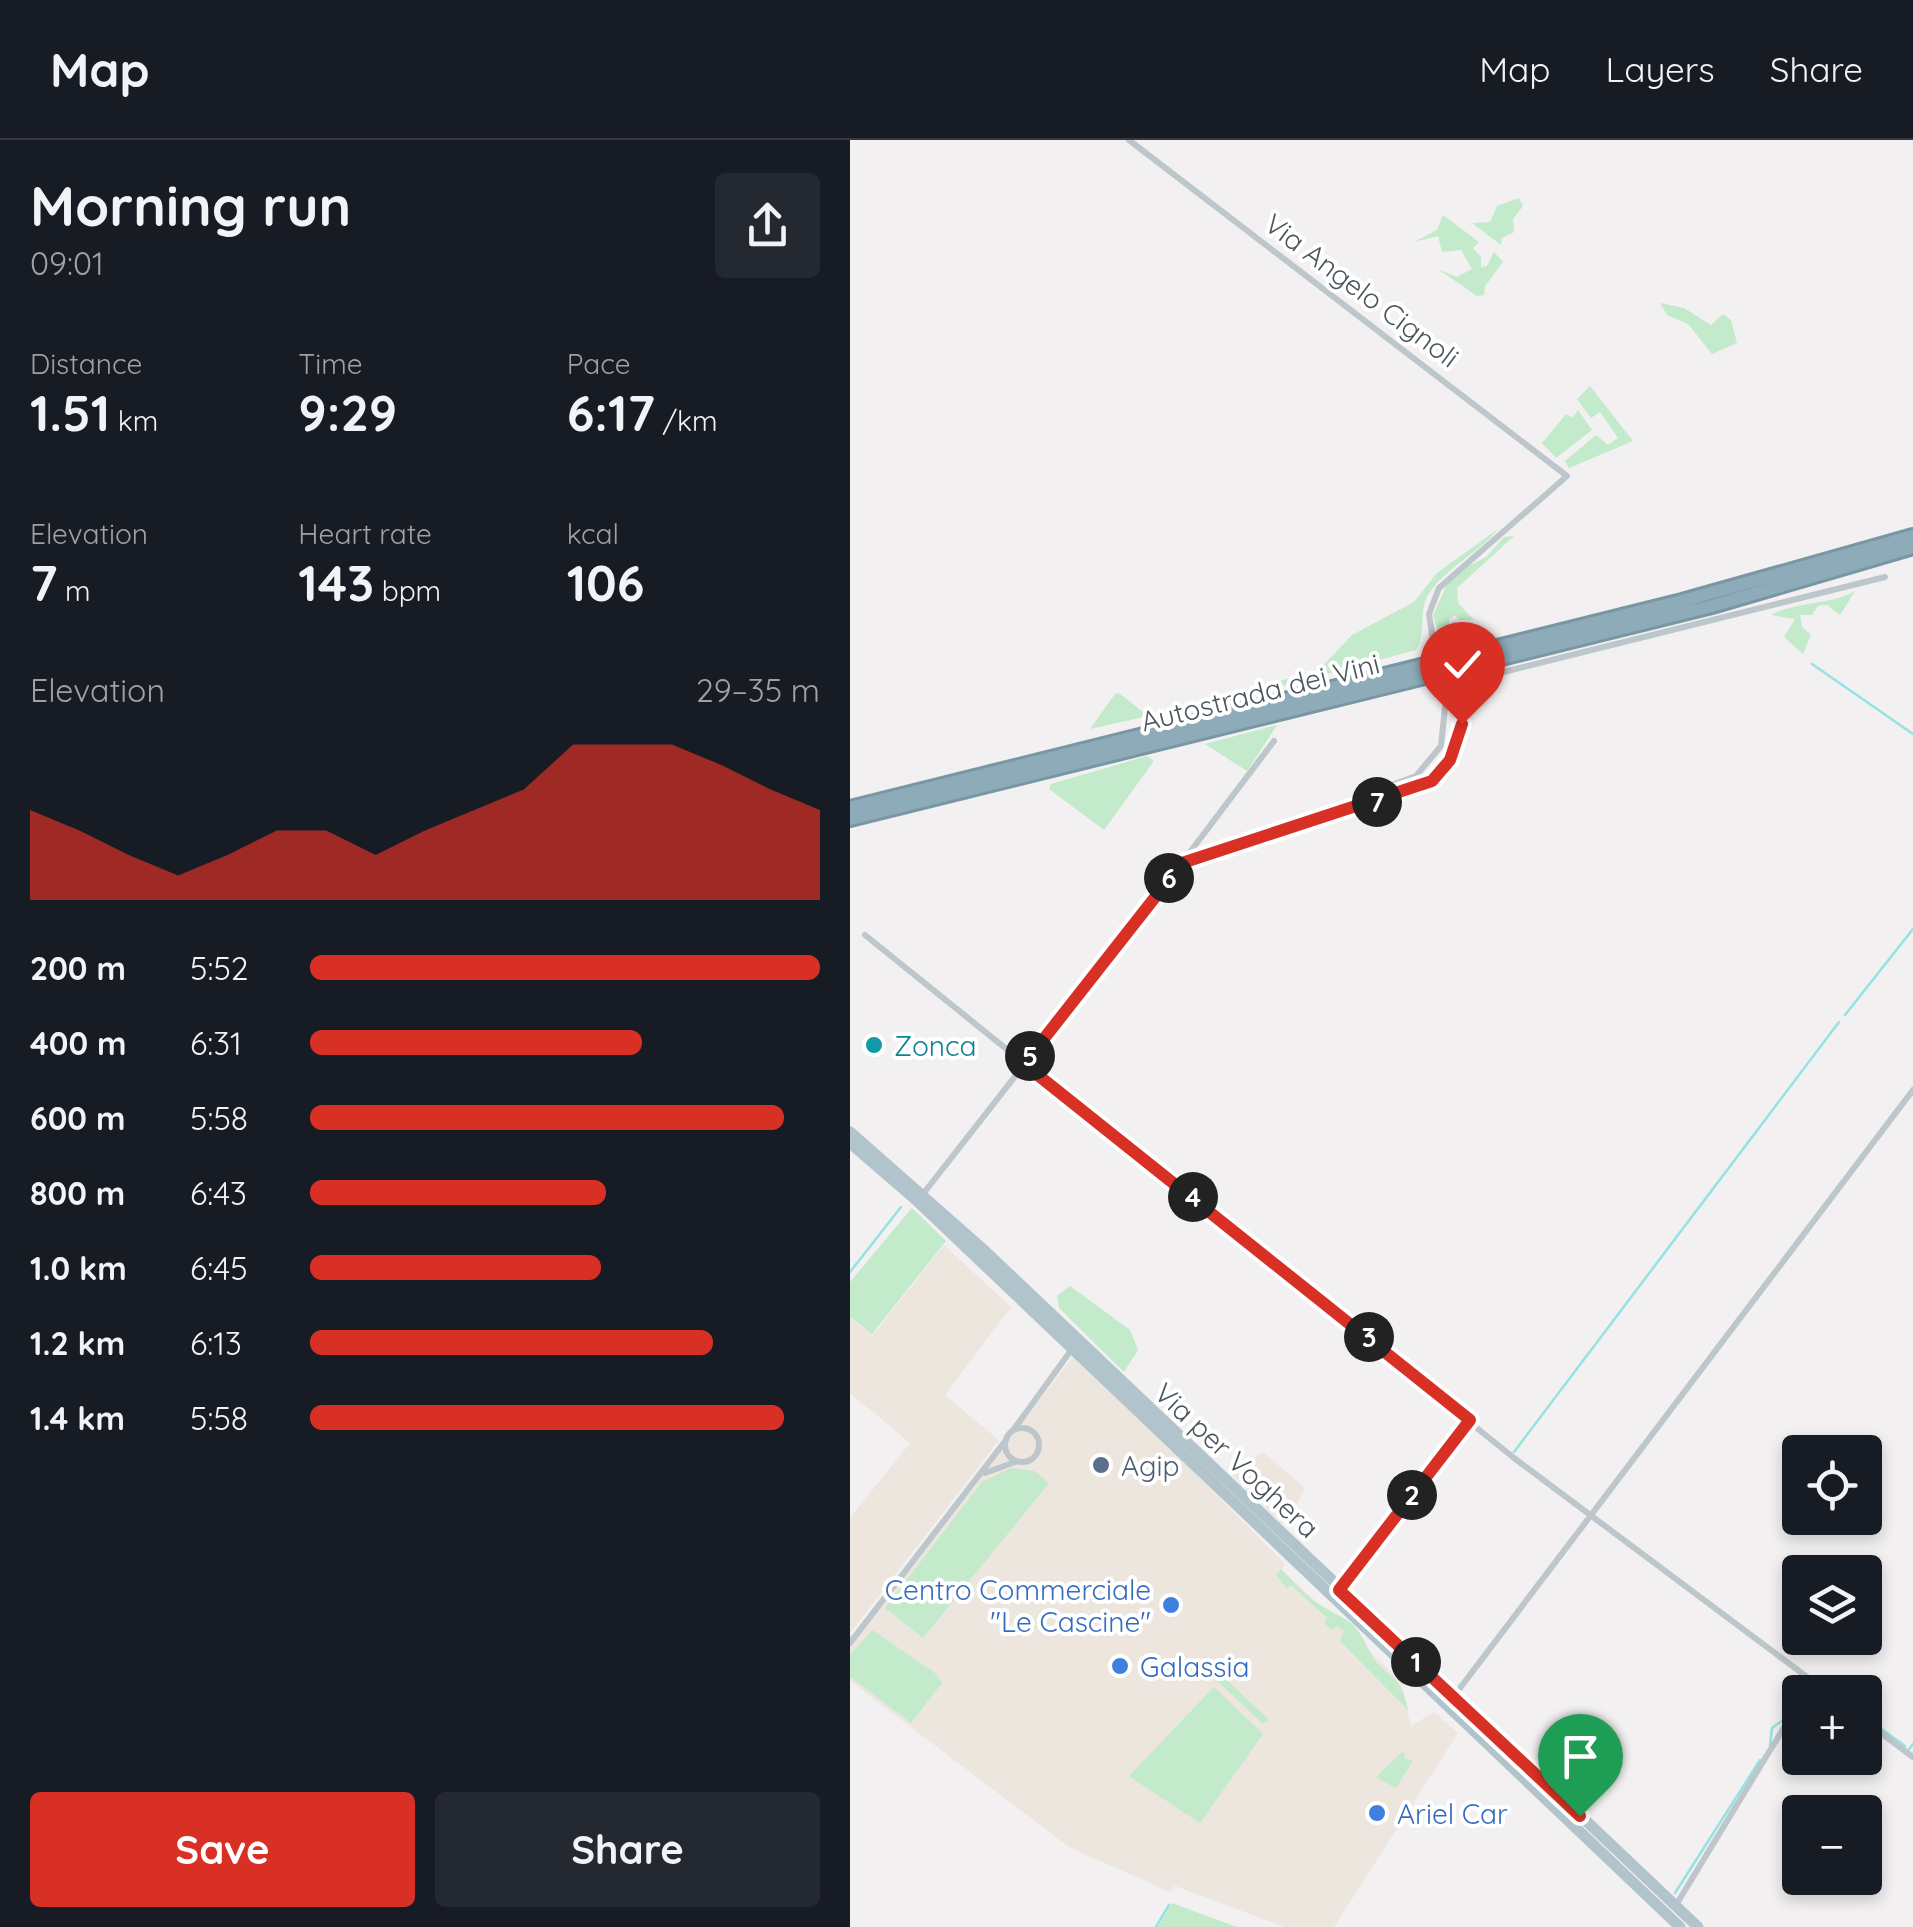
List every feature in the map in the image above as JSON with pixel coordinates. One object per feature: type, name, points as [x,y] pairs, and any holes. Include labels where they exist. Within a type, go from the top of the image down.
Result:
[{"type":"highway","name":"Autostrada dei Vini","points":[[850,808],[1700,596],[1913,536]]},
{"type":"highway","name":"Autostrada dei Vini","points":[[850,820],[1712,606],[1913,547]]},
{"type":"main road","points":[[850,1132],[919,1194]]},
{"type":"main road","points":[[850,1143],[919,1194]]},
{"type":"main road","name":"Via per Voghera","points":[[919,1194],[1072,1350],[1671,1910],[1698,1927]]},
{"type":"main road","name":"Via per Voghera","points":[[919,1194],[1454,1697],[1671,1910],[1680,1927]]},
{"type":"street","name":"Via Angelo Cignoli","points":[[1129,140],[1567,476],[1439,588],[1429,614],[1446,698],[1442,746],[1416,776],[1266,834]]},
{"type":"street","points":[[1182,863],[1266,834],[1336,816],[1432,781],[1454,753],[1462,724],[1461,698],[1476,679],[1885,577]]},
{"type":"street","points":[[919,1194],[1274,741]]},
{"type":"street","points":[[865,935],[1470,1420],[1803,1675]]},
{"type":"street","points":[[1454,1697],[1913,1090]]},
{"type":"street","points":[[850,1643],[1072,1350]]},
{"type":"street","points":[[1339,1590],[1470,1420]]},
{"type":"street","points":[[980,1476],[1033,1459],[1040,1444],[1032,1430],[1013,1431]]},
{"type":"street","points":[[1006,1440],[1006,1451],[1017,1462]]},
{"type":"street","points":[[1659,1926],[1782,1731]]},
{"type":"street","points":[[1882,1734],[1913,1758]]},
{"type":"shaded area","points":[[944,1245],[1011,1307],[945,1395],[999,1440],[850,1633],[850,1518],[910,1443],[850,1393],[850,1318],[873,1335]]},
{"type":"shaded area","name":"Centro Commerciale \"Le Cascine\"","points":[[1076,1353],[1285,1564],[1282,1570],[1401,1681],[1411,1726],[1434,1712],[1458,1733],[1334,1927],[1285,1927],[1175,1886],[1170,1892],[1069,1847],[850,1681],[850,1643]]},
{"type":"shaded area","points":[[1263,1452],[1305,1488],[1288,1521],[1281,1523],[1232,1475]]},
{"type":"green space","points":[[1519,198],[1523,206],[1513,219],[1514,232],[1502,238],[1501,245],[1472,223],[1490,222],[1497,206]]},
{"type":"green space","points":[[1443,215],[1479,242],[1473,248],[1481,257],[1481,267],[1487,266],[1494,252],[1503,262],[1485,286],[1484,295],[1477,296],[1438,269],[1457,277],[1472,269],[1461,250],[1442,252],[1438,236],[1414,242],[1437,230]]},
{"type":"green space","points":[[1660,303],[1684,308],[1711,325],[1723,314],[1731,320],[1737,343],[1712,354],[1688,324],[1667,315]]},
{"type":"green space","points":[[1590,386],[1633,441],[1569,468],[1565,461],[1596,435],[1608,445],[1618,438],[1600,412],[1591,418],[1577,399]]},
{"type":"green space","points":[[1578,410],[1592,430],[1556,458],[1542,443],[1566,414],[1572,418]]},
{"type":"green space","points":[[1498,529],[1428,595],[1416,650],[1274,688],[1276,682],[1319,670],[1352,635],[1414,602],[1437,573]]},
{"type":"green space","points":[[1514,536],[1457,588],[1458,603],[1474,620],[1459,620],[1455,615],[1449,619],[1449,634],[1440,636],[1433,616],[1446,586],[1459,571],[1486,557],[1504,537]]},
{"type":"green space","points":[[1855,591],[1840,615],[1827,605],[1818,606],[1812,615],[1800,615],[1802,627],[1811,635],[1803,654],[1784,637],[1795,619],[1771,615],[1836,599]]},
{"type":"green space","points":[[1119,693],[1148,716],[1090,729],[1115,694]]},
{"type":"green space","points":[[1277,725],[1247,771],[1205,744]]},
{"type":"green space","points":[[1147,756],[1154,761],[1104,830],[1049,789],[1051,784]]},
{"type":"green space","points":[[912,1208],[946,1241],[872,1334],[850,1317],[850,1282]]},
{"type":"green space","points":[[1070,1286],[1130,1330],[1138,1350],[1124,1372],[1059,1308],[1057,1296]]},
{"type":"green space","points":[[1011,1468],[1034,1471],[1049,1483],[923,1638],[885,1608],[982,1482]]},
{"type":"green space","points":[[1281,1569],[1311,1598],[1353,1625],[1375,1660],[1396,1680],[1408,1710],[1340,1641],[1344,1631],[1337,1626],[1332,1630],[1324,1623],[1327,1618],[1291,1585],[1287,1588],[1276,1575]]},
{"type":"green space","points":[[872,1630],[934,1672],[942,1683],[911,1723],[850,1677],[850,1655]]},
{"type":"green space","points":[[1193,1658],[1206,1660],[1269,1720],[1263,1724]]},
{"type":"green space","points":[[1214,1687],[1263,1734],[1200,1823],[1129,1776]]},
{"type":"green space","points":[[1404,1750],[1405,1758],[1413,1761],[1396,1788],[1376,1777]]},
{"type":"green space","points":[[1172,1903],[1237,1927],[1158,1927]]},
{"type":"waterway","points":[[1812,664],[1913,734]]},
{"type":"waterway","points":[[1845,1015],[1913,929]]},
{"type":"waterway","points":[[1514,1452],[1839,1022]]},
{"type":"waterway","points":[[850,1272],[901,1207]]},
{"type":"waterway","points":[[1770,1745],[1772,1728],[1782,1721]]},
{"type":"waterway","points":[[1882,1729],[1905,1746]]},
{"type":"waterway","points":[[1909,1749],[1913,1744]]},
{"type":"waterway","points":[[1675,1893],[1760,1760]]},
{"type":"waterway","points":[[1156,1927],[1169,1905]]},
{"type":"place","name":"Zonca","points":[[874,1045]]},
{"type":"place","name":"Agip","points":[[1101,1465]]},
{"type":"place","name":"Centro Commerciale \"Le Cascine\"","points":[[1171,1605]]},
{"type":"place","name":"Galassia","points":[[1120,1666]]},
{"type":"place","name":"Ariel Car","points":[[1377,1813]]},
{"type":"route","points":[[1462,724],[1450,760],[1432,781],[1336,816],[1266,834],[1182,863],[1024,1064],[1470,1420],[1339,1590],[1580,1816]]}]
